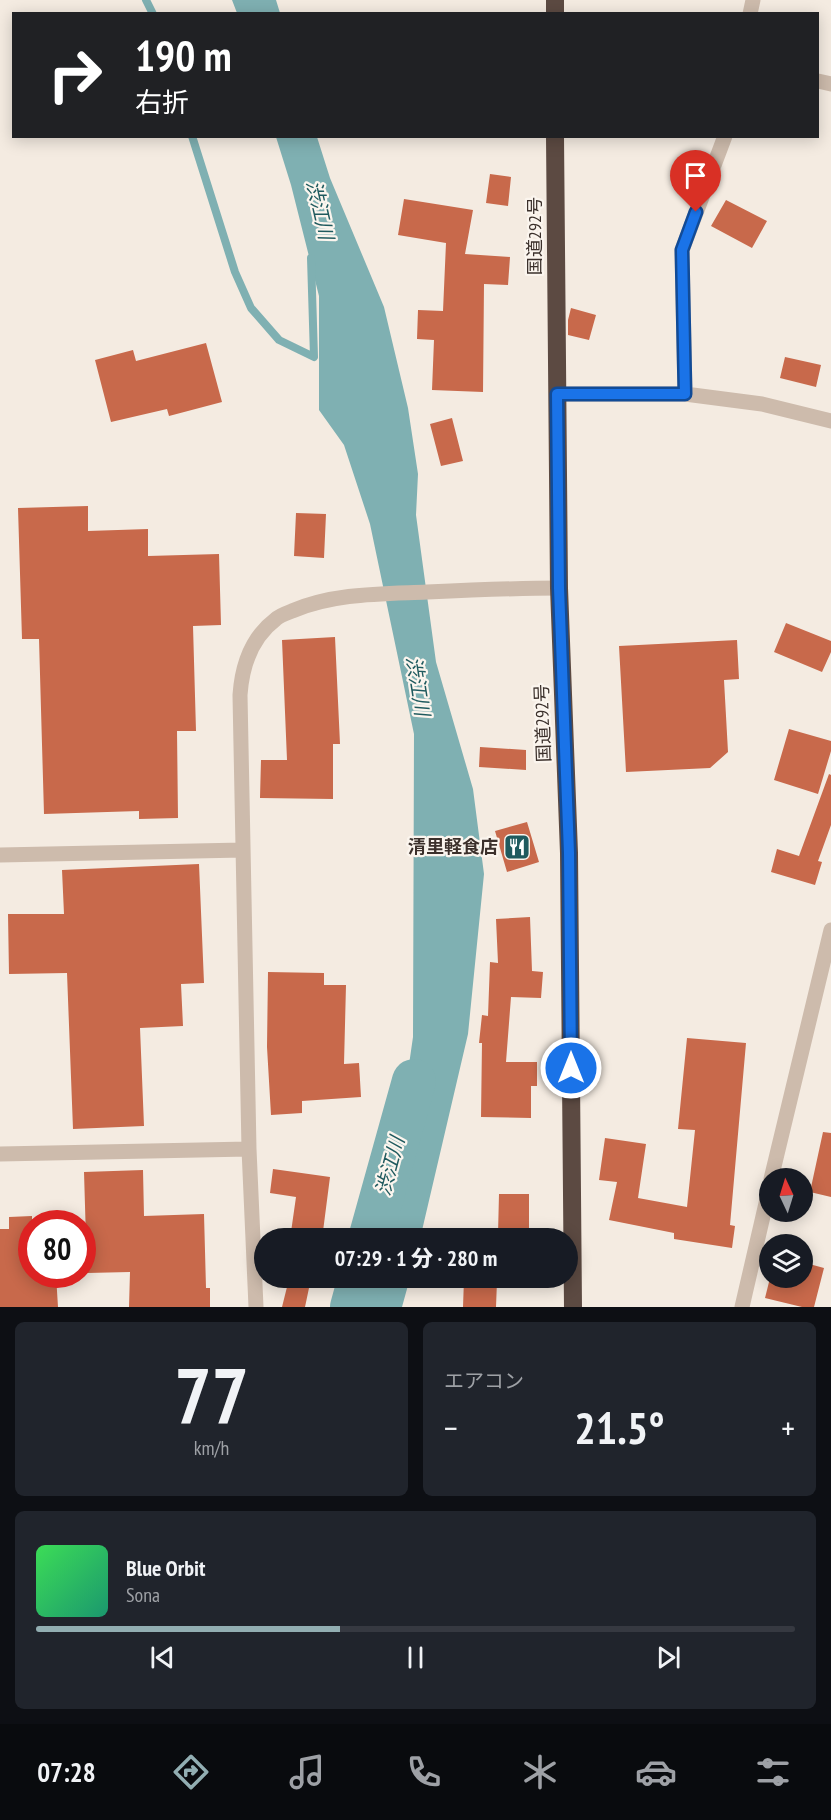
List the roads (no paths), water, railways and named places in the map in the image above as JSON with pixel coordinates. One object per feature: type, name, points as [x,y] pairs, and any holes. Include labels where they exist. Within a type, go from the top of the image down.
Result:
[{"type":"highway","name":"国道292号","points":[[555,138],[559,588],[569,853],[573,1307]]},
{"type":"street","points":[[685,394],[682,250],[724,138]]},
{"type":"street","points":[[557,394],[685,394],[762,404],[831,421]]},
{"type":"street","points":[[256,1307],[249,1149],[240,694],[242,675],[249,651],[277,618],[306,605],[358,595],[559,588]]},
{"type":"street","points":[[0,855],[243,850]]},
{"type":"street","points":[[774,1168],[830,937]]},
{"type":"street","points":[[0,1154],[249,1149]]},
{"type":"street","points":[[742,1307],[762,1222]]},
{"type":"water","points":[[232,0],[276,0],[280,12],[237,12]]},
{"type":"water","points":[[276,138],[317,138],[330,178],[384,307],[408,408],[418,474],[416,515],[436,662],[473,789],[484,874],[468,1034],[423,1228],[382,1228],[387,1217],[413,1037],[414,734],[370,524],[344,445],[319,410],[319,296],[291,185]]},
{"type":"water","points":[[356,1288],[407,1288],[402,1307],[348,1307]]},
{"type":"waterway","points":[[146,0],[152,12]]},
{"type":"waterway","points":[[193,138],[235,272],[251,308],[279,340],[314,357],[311,258]]},
{"type":"waterway","name":"渋江川","points":[[373,1228],[414,1081]]},
{"type":"waterway","name":"渋江川","points":[[352,1307],[357,1288]]},
{"type":"place","name":"清里軽食店","points":[[517,847]]}]
